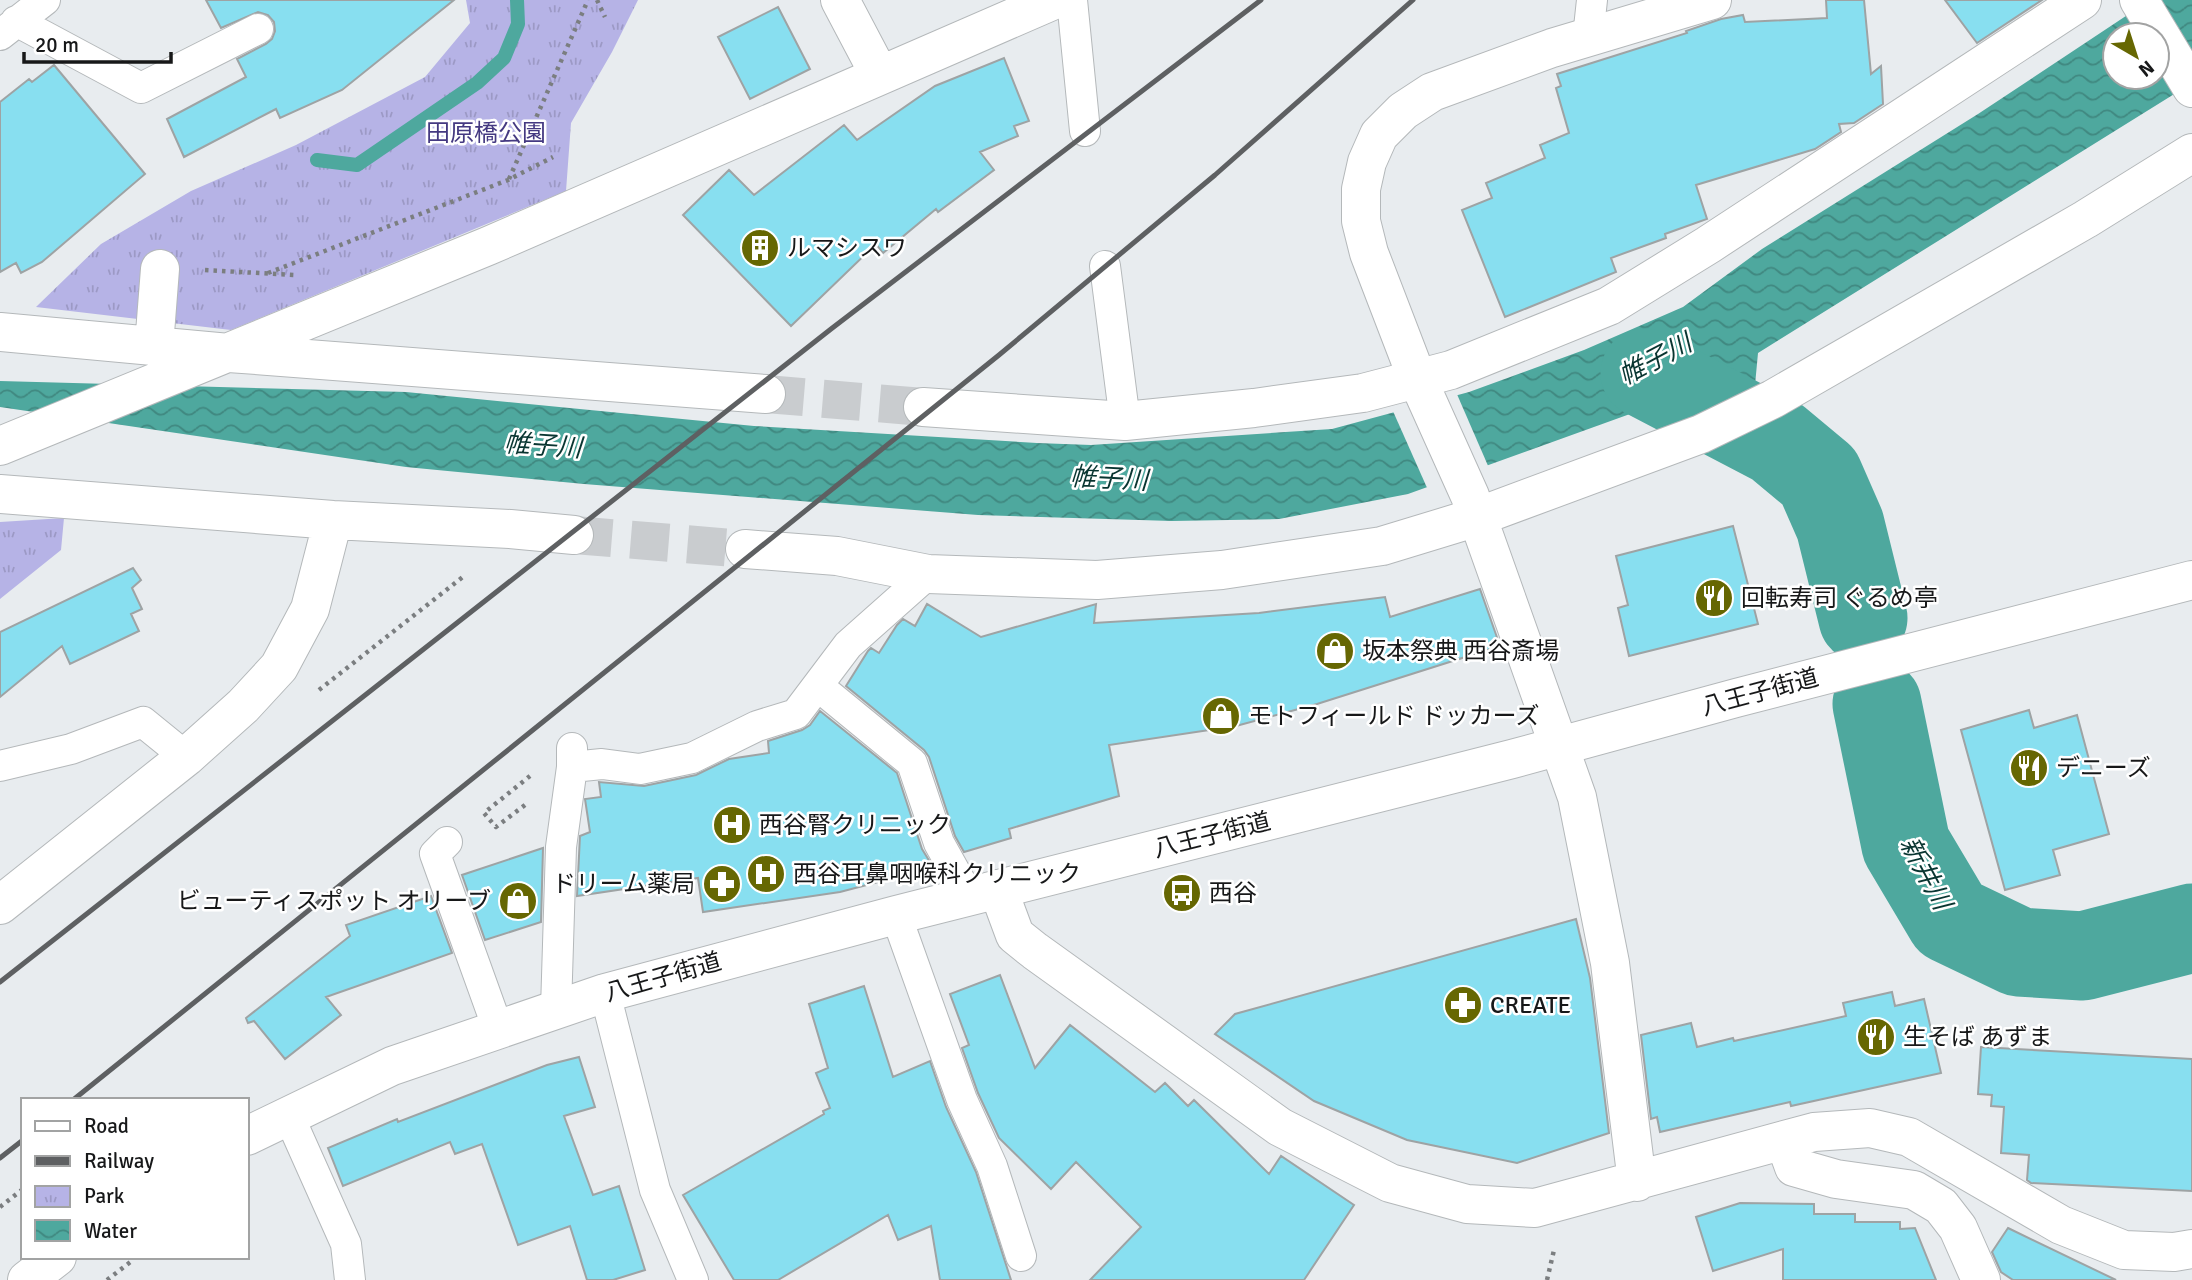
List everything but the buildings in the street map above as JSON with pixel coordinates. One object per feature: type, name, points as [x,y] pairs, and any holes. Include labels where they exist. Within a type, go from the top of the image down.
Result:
[{"type":"main road","points":[[840,0],[879,74]]},
{"type":"main road","points":[[0,446],[525,230],[1054,0]]},
{"type":"main road","points":[[1637,1182],[1610,964],[1577,797],[1474,507],[1420,384],[1369,253],[1361,221],[1361,189],[1367,162],[1379,135],[1403,111],[1432,92],[1490,69],[1712,0]]},
{"type":"main road","points":[[923,407],[1125,421],[1254,408],[1420,384],[1609,306],[2082,0]]},
{"type":"main road","points":[[2139,0],[2192,88]]},
{"type":"main road","points":[[745,549],[837,556],[928,574],[1097,580],[1222,570],[1382,546],[1474,507],[1701,434],[1773,399],[2086,219],[2192,153]]},
{"type":"main road","points":[[154,346],[160,268]]},
{"type":"main road","points":[[0,332],[154,346],[216,359],[766,394]]},
{"type":"main road","points":[[0,494],[333,520],[510,529],[574,536]]},
{"type":"main road","points":[[0,905],[186,757],[243,706],[279,667],[310,609],[333,520]]},
{"type":"main road","name":"八王子街道","points":[[248,1135],[392,1066],[605,993],[896,915],[1559,746],[2192,580]]},
{"type":"main road","points":[[984,893],[1015,935],[1035,951],[1280,1127],[1390,1183],[1467,1204],[1535,1208],[1814,1132],[1870,1128],[1909,1137],[2061,1225],[2124,1250],[2174,1252],[2192,1249]]},
{"type":"main road","points":[[1785,1142],[1794,1167],[1836,1179],[1914,1190],[1941,1206],[1958,1228],[1981,1280]]},
{"type":"main road","points":[[27,1280],[54,1259]]},
{"type":"lane","points":[[45,0],[8,28],[141,88],[258,29]]},
{"type":"lane","points":[[1072,0],[1085,131]]},
{"type":"lane","points":[[1588,37],[1592,0]]},
{"type":"lane","points":[[1105,266],[1125,421]]},
{"type":"lane","points":[[556,1009],[561,847],[572,758],[640,769],[692,758],[757,726],[796,714],[848,645],[928,574]]},
{"type":"lane","points":[[818,686],[912,763],[939,843],[984,893]]},
{"type":"lane","points":[[0,766],[71,749],[143,722],[186,757]]},
{"type":"lane","points":[[447,842],[435,854],[498,1029]]},
{"type":"lane","points":[[896,915],[962,1100],[992,1166],[1021,1256]]},
{"type":"lane","points":[[605,993],[655,1190],[694,1280]]},
{"type":"lane","points":[[288,1114],[346,1244],[350,1280]]},
{"type":"path","points":[[525,230],[508,180],[588,0]]},
{"type":"path","points":[[597,0],[605,18]]},
{"type":"path","points":[[268,273],[508,180],[553,157]]},
{"type":"path","points":[[160,268],[304,276]]},
{"type":"path","points":[[317,691],[464,576]]},
{"type":"path","points":[[0,1207],[21,1191]]},
{"type":"path","points":[[1547,1280],[1554,1248]]},
{"type":"path","points":[[107,1280],[133,1260]]},
{"type":"green space","name":"田原橋公園","points":[[466,0],[638,0],[571,123],[566,191],[231,330],[36,307],[101,244],[191,191],[296,145],[425,77],[470,23]]},
{"type":"green space","points":[[64,518],[61,550],[0,599],[0,522]]},
{"type":"water","name":"帷子川","points":[[2150,0],[2192,0],[2192,83],[1758,353],[1755,385],[1682,421],[1666,401],[1408,494],[1279,519],[1172,521],[978,515],[584,484],[406,467],[0,407],[0,381],[406,392],[754,426],[1091,445],[1332,429],[1469,392],[1584,350],[1683,307],[1762,249],[1978,114],[2101,32],[2101,91],[2171,91],[2171,21],[2118,21]]},
{"type":"pier","points":[[1456,392],[1489,468],[1428,490],[1392,409]]},
{"type":"waterway","points":[[317,160],[357,165],[477,83],[504,58],[518,24],[517,0]]},
{"type":"waterway","name":"新井川","points":[[1645,373],[1777,442],[1819,477],[1840,525],[1863,618]]},
{"type":"waterway","name":"新井川","points":[[1877,704],[1906,845],[1950,919],[2019,952],[2083,956],[2192,928]]},
{"type":"tunnel","points":[[766,394],[923,407]]},
{"type":"tunnel","points":[[574,535],[745,549]]},
{"type":"railway","points":[[0,982],[831,329],[1261,0]]},
{"type":"railway","points":[[75,1098],[999,355],[1215,175],[1413,0]]},
{"type":"railway","points":[[0,1158],[21,1142]]},
{"type":"place","name":"ルマシスワ","points":[[760,248]]},
{"type":"place","name":"回転寿司 ぐるめ亭","points":[[1714,598]]},
{"type":"place","name":"坂本祭典 西谷斎場","points":[[1335,651]]},
{"type":"place","name":"モトフィールド ドッカーズ","points":[[1221,716]]},
{"type":"place","name":"デニーズ","points":[[2029,768]]},
{"type":"place","name":"西谷腎クリニック","points":[[732,825]]},
{"type":"place","name":"西谷耳鼻咽喉科クリニック","points":[[766,874]]},
{"type":"place","name":"ドリーム薬局","points":[[722,884]]},
{"type":"place","name":"西谷","points":[[1182,893]]},
{"type":"place","name":"ビューティスポット オリーブ","points":[[518,901]]},
{"type":"place","name":"CREATE","points":[[1463,1005]]},
{"type":"place","name":"生そば あずま","points":[[1876,1037]]}]
